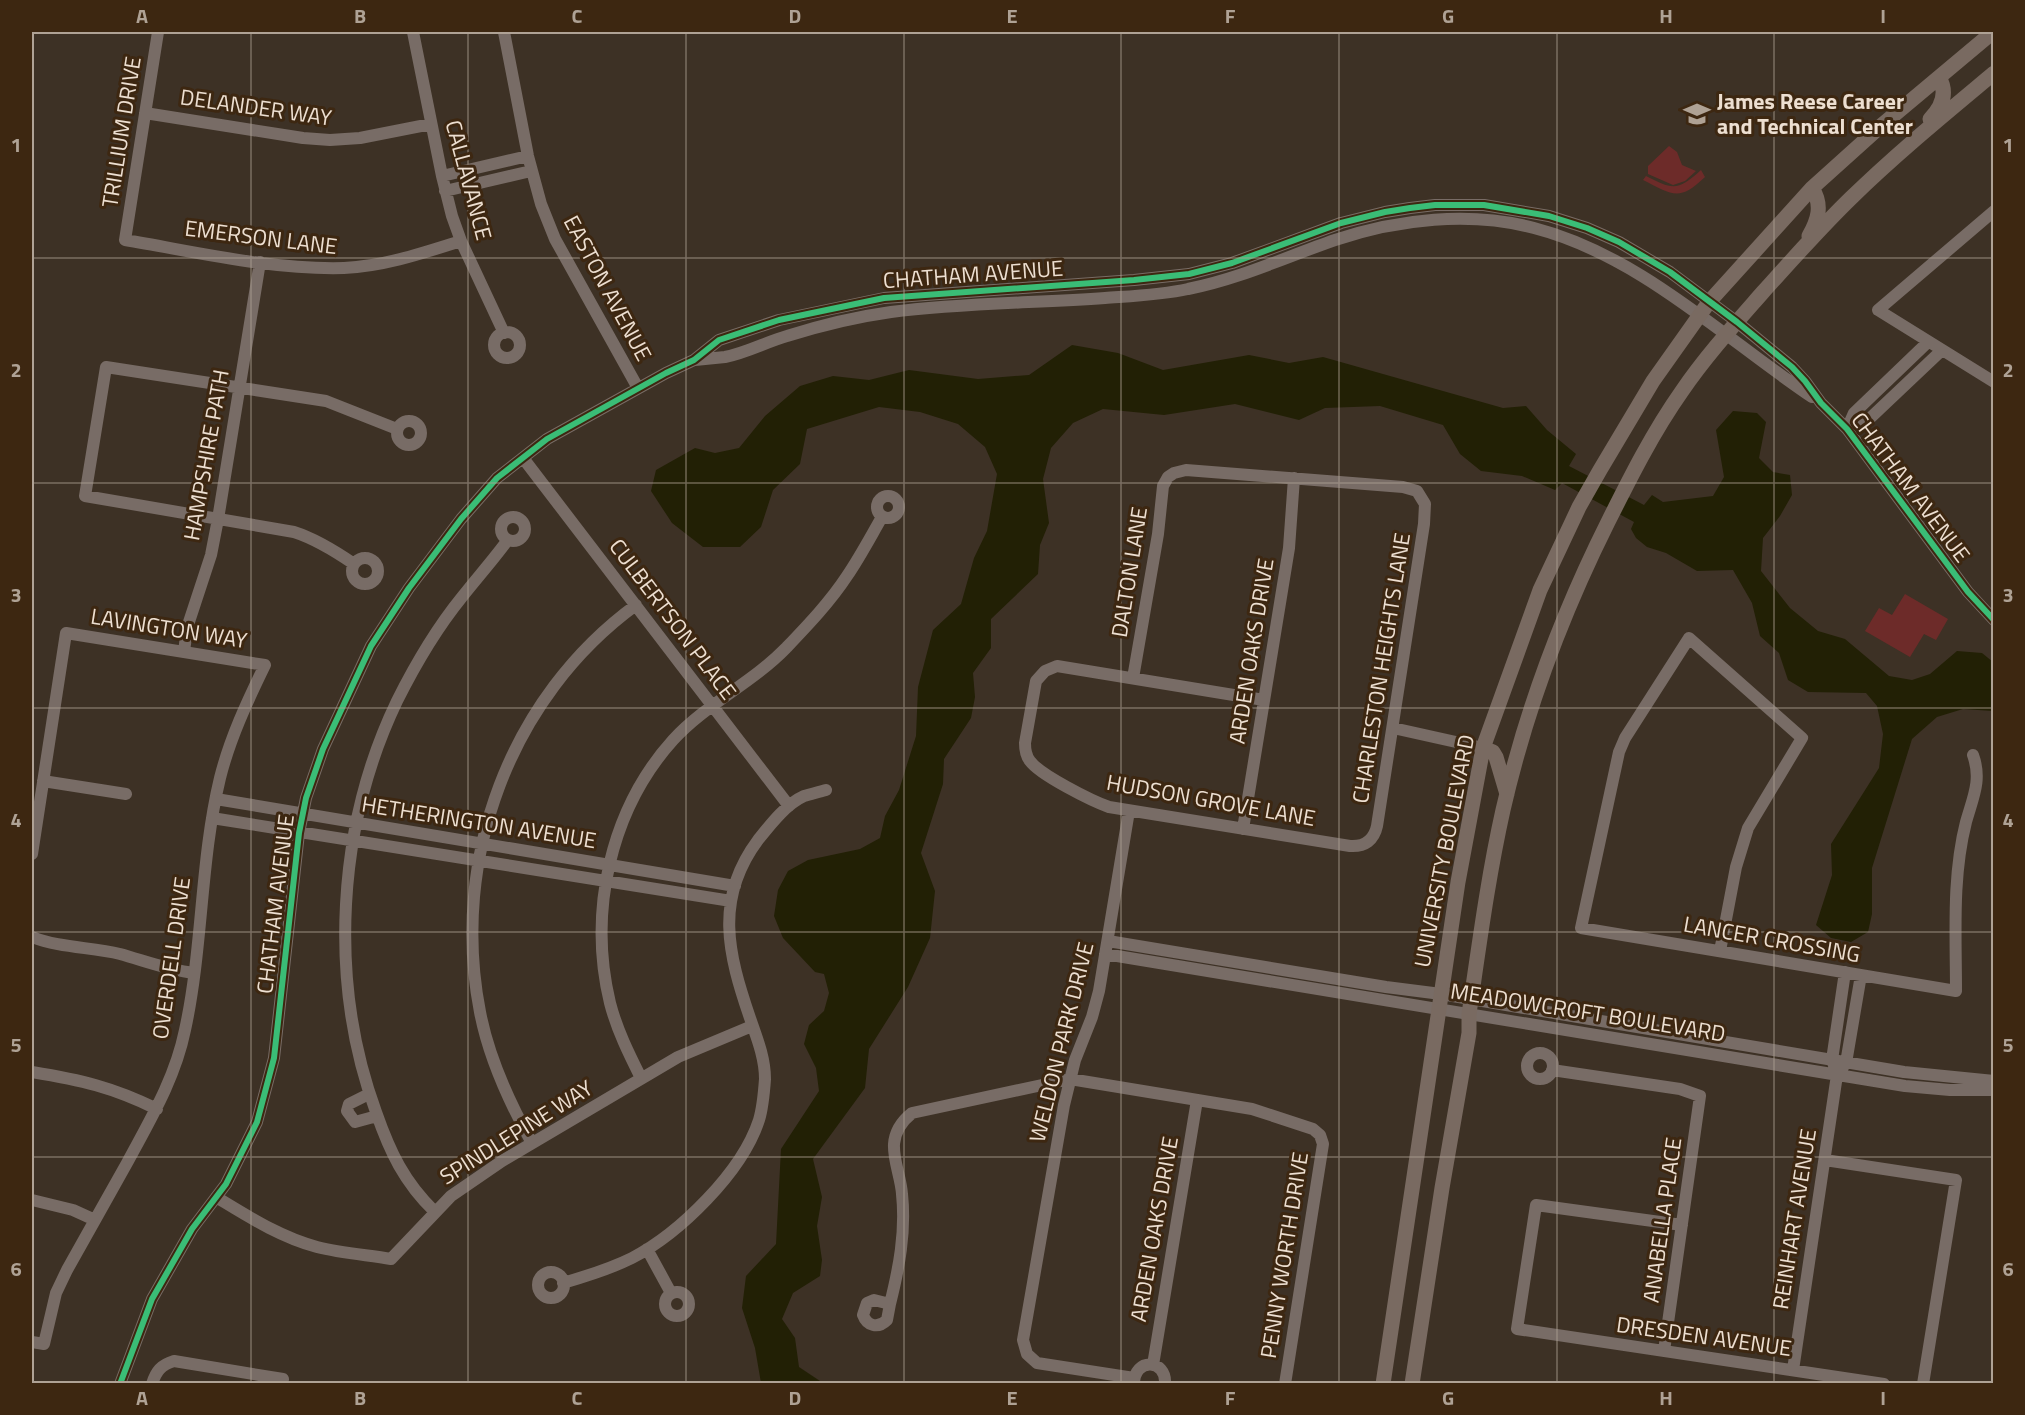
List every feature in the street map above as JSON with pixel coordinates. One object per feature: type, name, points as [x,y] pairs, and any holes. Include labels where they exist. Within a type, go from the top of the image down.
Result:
[{"type":"main road","name":"UNIVERSITY BOULEVARD","points":[[1383,1383],[1439,1001],[1483,748],[1539,590],[1579,507],[1600,470],[1653,381],[1699,315],[1812,188],[1881,126],[1993,32]]},
{"type":"main road","points":[[1412,1383],[1469,1033],[1470,1006],[1490,874],[1523,733],[1546,664],[1579,581],[1626,484],[1681,391],[1726,335],[1801,249],[1850,198],[1994,73]]},
{"type":"main road","points":[[1904,149],[1939,108],[1943,90],[1939,77]]},
{"type":"main road","points":[[1801,249],[1819,213],[1819,201],[1812,188]]},
{"type":"main road","points":[[1483,748],[1493,752],[1496,757],[1507,794]]},
{"type":"street","name":"TRILLIUM DRIVE","points":[[125,240],[158,32]]},
{"type":"street","name":"CALLAVANCE","points":[[413,32],[445,191],[461,241],[504,333]]},
{"type":"street","name":"EASTON AVENUE","points":[[504,32],[531,171],[555,239],[638,388]]},
{"type":"street","name":"DELANDER WAY","points":[[145,113],[303,138],[330,140],[360,138],[431,124]]},
{"type":"street","points":[[442,176],[528,156]]},
{"type":"street","points":[[445,191],[531,171]]},
{"type":"street","name":"CHATHAM AVENUE","points":[[120,1383],[152,1299],[192,1229],[236,1166],[257,1122],[272,1068],[303,814],[312,777],[323,749],[371,646],[409,588],[461,519],[497,478],[547,439],[638,388],[694,360],[719,340],[779,320],[884,298],[1189,274],[1232,263],[1341,223],[1385,212],[1435,205],[1485,205],[1509,208],[1569,222],[1619,242],[1662,267],[1737,322],[1792,367],[1846,429],[1968,592],[1994,620]]},
{"type":"street","points":[[1507,222],[1509,208]]},
{"type":"street","points":[[1993,383],[1878,310],[1994,212]]},
{"type":"street","name":"CHATHAM AVENUE","points":[[694,360],[727,356],[841,320],[893,312],[957,306],[1140,296],[1188,289],[1252,272],[1352,235],[1403,224],[1454,219],[1507,222],[1551,232],[1587,245],[1624,265],[1699,315],[1821,403]]},
{"type":"street","name":"EMERSON LANE","points":[[125,240],[260,262],[302,267],[345,268],[381,264],[461,241]]},
{"type":"street","name":"HAMPSHIRE PATH","points":[[184,652],[187,628],[211,555],[260,262]]},
{"type":"street","points":[[1846,429],[1854,412],[1928,342]]},
{"type":"street","points":[[1846,429],[1866,422],[1941,351]]},
{"type":"street","points":[[354,564],[311,538],[294,532],[85,496],[106,366],[326,401],[349,408],[397,429]]},
{"type":"street","name":"CULBERTSON PLACE","points":[[523,458],[789,806]]},
{"type":"street","name":"DALTON LANE","points":[[1133,678],[1158,534],[1163,486],[1171,475],[1186,470],[1294,478]]},
{"type":"street","name":"CHARLESTON HEIGHTS LANE","points":[[1294,478],[1414,489],[1420,494],[1425,504],[1424,524],[1376,832],[1365,844]]},
{"type":"street","name":"ARDEN OAKS DRIVE","points":[[1243,829],[1289,548],[1294,478]]},
{"type":"street","points":[[641,1078],[618,1029],[605,980],[600,931],[609,865],[625,816],[654,765],[674,740],[713,706],[764,670],[830,598],[847,576],[882,517]]},
{"type":"street","points":[[435,1212],[420,1198],[396,1162],[369,1094],[350,1008],[346,966],[348,884],[356,823],[378,748],[396,703],[417,663],[461,597],[507,541]]},
{"type":"street","points":[[532,1143],[501,1081],[480,1013],[473,968],[472,934],[481,844],[505,770],[542,701],[588,644],[636,604]]},
{"type":"street","name":"LAVINGTON WAY","points":[[43,781],[66,633],[265,665]]},
{"type":"street","name":"LANCER CROSSING","points":[[1720,951],[1736,867],[1748,828],[1802,738],[1689,638],[1625,738],[1619,752],[1581,928],[1956,991],[1956,891],[1962,838],[1978,770],[1973,755]]},
{"type":"street","name":"OVERDELL DRIVE","points":[[38,1343],[56,1293],[157,1109],[176,1064],[185,1031],[194,973],[216,799],[236,727],[265,665]]},
{"type":"street","name":"HUDSON GROVE LANE","points":[[1133,678],[1057,666],[1045,671],[1039,677],[1034,689],[1025,743],[1028,757],[1037,767],[1083,796],[1101,804],[1129,811],[1350,846],[1365,844]]},
{"type":"street","points":[[1133,678],[1264,700]]},
{"type":"street","points":[[1393,728],[1483,748]]},
{"type":"street","points":[[32,854],[43,781],[126,794]]},
{"type":"street","points":[[563,1283],[602,1272],[666,1237],[698,1209],[718,1186],[750,1140],[759,1120],[765,1077],[762,1054],[732,962],[729,924],[731,901],[740,872],[754,846],[789,806],[802,797],[826,790]]},
{"type":"street","name":"HETHERINGTON AVENUE","points":[[216,799],[735,886]]},
{"type":"street","name":"WELDON PARK DRIVE","points":[[1129,811],[1106,954],[1094,1012],[1070,1079],[1064,1105],[1023,1345],[1027,1354],[1037,1363],[1134,1381]]},
{"type":"street","name":"HETHERINGTON AVENUE","points":[[212,818],[731,901]]},
{"type":"street","points":[[32,937],[48,942],[119,954],[159,966],[194,973]]},
{"type":"street","name":"MEADOWCROFT BOULEVARD","points":[[1108,941],[1386,987],[1439,1001]]},
{"type":"street","name":"MEADOWCROFT BOULEVARD","points":[[1106,954],[1439,1001],[1904,1072],[1994,1081]]},
{"type":"street","points":[[1838,1075],[1832,1060],[1845,972]]},
{"type":"street","name":"REINHART AVENUE","points":[[1793,1370],[1838,1075],[1846,1062],[1861,975]]},
{"type":"street","name":"MEADOWCROFT BOULEVARD","points":[[1470,1006],[1905,1086],[1950,1090],[1994,1090]]},
{"type":"street","name":"SPINDLEPINE WAY","points":[[216,1197],[260,1224],[289,1238],[319,1247],[391,1260],[451,1196],[476,1178],[678,1057],[753,1026]]},
{"type":"street","name":"ANABELLA PLACE","points":[[1552,1070],[1680,1089],[1700,1096],[1664,1351]]},
{"type":"street","points":[[32,1072],[98,1084],[124,1093],[157,1109]]},
{"type":"street","points":[[890,1304],[901,1256],[903,1223],[902,1190],[894,1144],[898,1128],[906,1118],[920,1110],[1070,1079],[1197,1100]]},
{"type":"street","points":[[369,1094],[349,1104],[347,1111],[355,1122],[377,1116]]},
{"type":"street","name":"ARDEN OAKS DRIVE","points":[[1153,1365],[1197,1100]]},
{"type":"street","name":"PENNY WORTH DRIVE","points":[[1197,1100],[1263,1112],[1308,1127],[1320,1135],[1323,1150],[1285,1383]]},
{"type":"street","points":[[1825,1160],[1956,1180],[1923,1383]]},
{"type":"street","points":[[32,1200],[74,1210],[95,1220]]},
{"type":"street","name":"DRESDEN AVENUE","points":[[1682,1225],[1536,1204],[1517,1329],[1884,1383]]},
{"type":"street","points":[[647,1249],[671,1293]]},
{"type":"street","points":[[153,1383],[156,1373],[164,1365],[174,1361],[283,1379],[282,1383]]},
{"type":"street","points":[[1134,1381],[1140,1368],[1153,1365],[1163,1371],[1166,1383]]},
{"type":"shaded area","points":[[1669,146],[1677,152],[1682,165],[1696,171],[1685,181],[1673,185],[1648,174],[1648,166]]},
{"type":"shaded area","points":[[1701,170],[1705,177],[1682,193],[1669,192],[1643,180],[1646,176],[1669,186],[1681,185]]},
{"type":"shaded area","points":[[1072,345],[1118,353],[1163,370],[1249,355],[1289,363],[1323,357],[1503,408],[1526,406],[1547,430],[1576,454],[1569,466],[1644,505],[1652,495],[1663,502],[1713,496],[1724,477],[1716,430],[1733,411],[1757,413],[1766,422],[1759,458],[1773,472],[1790,475],[1792,495],[1763,538],[1761,571],[1790,608],[1818,631],[1845,639],[1889,676],[1912,680],[1930,674],[1957,651],[1982,653],[1993,662],[1993,711],[1963,709],[1937,717],[1912,739],[1872,868],[1872,914],[1868,932],[1851,942],[1831,938],[1816,925],[1832,875],[1831,844],[1879,768],[1883,734],[1877,706],[1866,693],[1808,692],[1788,680],[1779,653],[1760,636],[1752,603],[1733,570],[1697,571],[1666,553],[1647,547],[1636,538],[1631,529],[1634,522],[1562,483],[1555,490],[1522,476],[1481,471],[1460,454],[1443,425],[1380,406],[1325,408],[1299,420],[1235,404],[1164,415],[1103,409],[1073,423],[1051,448],[1043,479],[1049,523],[1040,545],[1038,574],[991,619],[991,648],[973,673],[975,697],[971,718],[944,759],[943,784],[921,853],[935,891],[930,938],[908,987],[869,1049],[865,1088],[813,1159],[822,1197],[817,1226],[822,1260],[820,1276],[793,1293],[782,1319],[795,1338],[799,1367],[823,1383],[761,1383],[755,1348],[742,1308],[746,1276],[776,1244],[781,1149],[819,1091],[816,1068],[804,1044],[809,1025],[824,1011],[829,993],[824,974],[815,972],[783,938],[774,916],[778,890],[788,871],[808,860],[860,849],[880,838],[885,816],[899,790],[916,736],[918,687],[933,630],[961,604],[974,558],[987,531],[997,474],[985,447],[958,424],[920,412],[879,407],[807,429],[800,464],[773,490],[761,527],[740,547],[703,547],[672,523],[651,491],[656,470],[695,448],[715,453],[739,448],[765,416],[800,386],[833,376],[869,380],[909,370],[978,379],[1029,375]]},
{"type":"shaded area","points":[[1905,594],[1948,619],[1936,640],[1924,634],[1910,657],[1865,631],[1879,608],[1892,615]]},
{"type":"cycle path","points":[[120,1384],[152,1299],[192,1229],[226,1184],[257,1122],[274,1058],[299,833],[306,798],[323,749],[371,646],[409,588],[461,519],[497,478],[547,439],[666,373],[694,360],[719,340],[779,320],[884,298],[1189,274],[1232,263],[1341,223],[1410,208],[1435,205],[1484,205],[1549,216],[1587,228],[1619,242],[1670,272],[1792,367],[1821,403],[1847,429],[1968,592],[1994,620]]},
{"type":"place","name":"James Reese Career and Technical Center","points":[[1697,114]]}]
